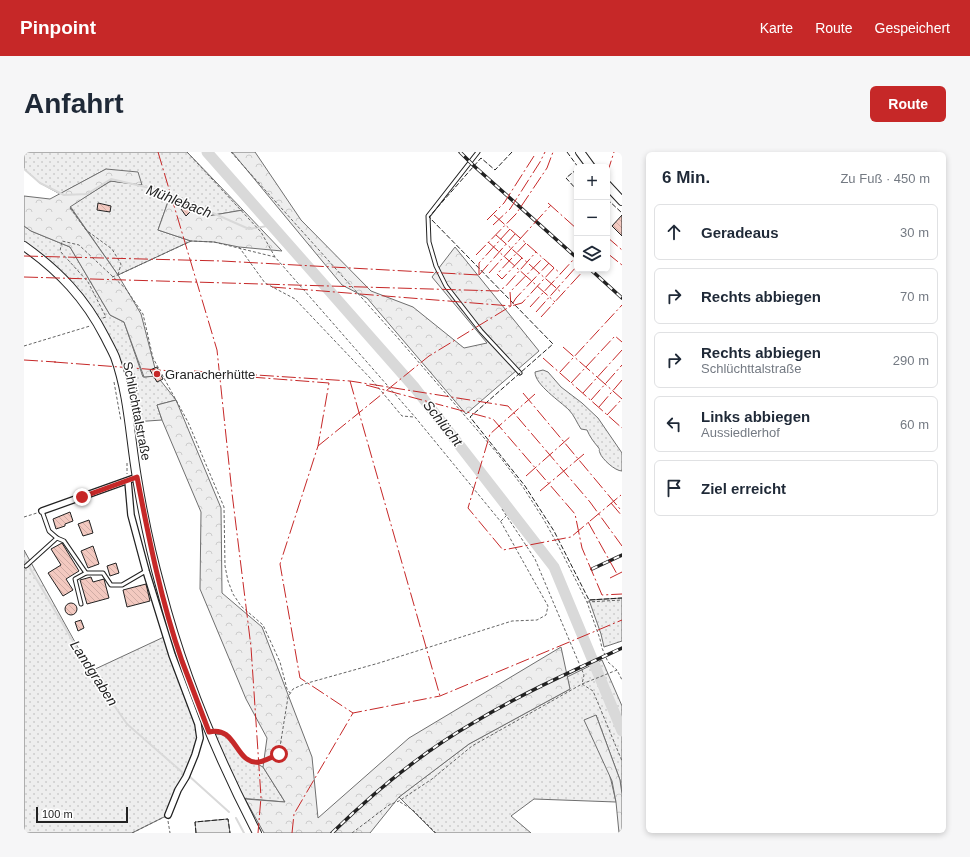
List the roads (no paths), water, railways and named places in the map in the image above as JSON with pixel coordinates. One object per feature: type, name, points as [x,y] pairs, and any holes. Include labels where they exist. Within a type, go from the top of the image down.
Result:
[{"type":"main road","points":[[580,152],[589,164]]},
{"type":"main road","points":[[610,188],[622,201]]},
{"type":"main road","name":"Schlüchttalstraße","points":[[24,246],[50,265],[64,278],[83,300],[95,324],[115,356],[124,392],[137,477],[148,534],[171,625],[182,660],[209,732],[239,798],[257,833]]},
{"type":"street","points":[[42,511],[137,477]]},
{"type":"street","points":[[128,481],[131,515],[146,571],[172,655],[198,724],[200,738],[186,777],[178,790],[168,815]]},
{"type":"lane","points":[[478,152],[428,216],[429,242],[436,266],[446,286],[481,331],[520,373]]},
{"type":"lane","points":[[42,511],[49,531],[57,538],[64,541],[86,573]]},
{"type":"lane","points":[[26,566],[57,538]]},
{"type":"lane","points":[[81,604],[75,579],[86,573],[103,573],[111,585],[122,586],[146,571]]},
{"type":"waterway","name":"Schlücht","points":[[207,152],[415,388],[554,567],[622,731]]},
{"type":"waterway","name":"Mühlebach","points":[[24,169],[40,183],[64,195],[87,194],[111,179],[163,191],[249,229],[273,225]]},
{"type":"waterway","name":"Landgraben","points":[[24,558],[91,672],[127,724],[182,772]]},
{"type":"waterway","name":"Landgraben","points":[[189,776],[229,812]]},
{"type":"waterway","name":"Landgraben","points":[[236,818],[244,833]]},
{"type":"railway","points":[[460,152],[574,255]]},
{"type":"railway","points":[[593,272],[622,298]]},
{"type":"railway","points":[[592,569],[622,555]]},
{"type":"railway","points":[[332,833],[365,802],[435,747],[491,712],[566,674],[622,648]]},
{"type":"place","name":"Granacherhütte","points":[[157,374]]}]
